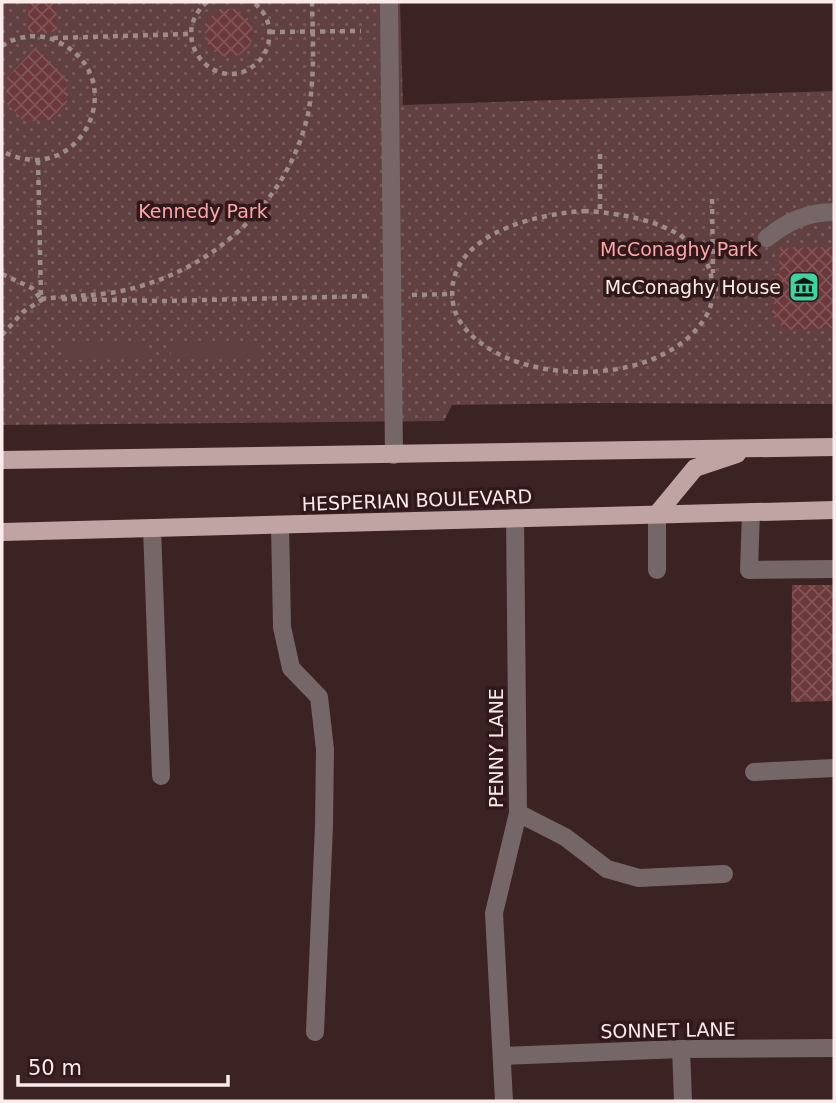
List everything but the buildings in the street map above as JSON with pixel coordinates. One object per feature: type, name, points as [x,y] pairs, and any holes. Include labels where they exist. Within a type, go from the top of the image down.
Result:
[{"type":"main road","points":[[2,460],[834,447]]},
{"type":"main road","points":[[657,514],[695,468],[754,449]]},
{"type":"main road","name":"HESPERIAN BOULEVARD","points":[[2,532],[834,510]]},
{"type":"street","points":[[389,2],[394,455]]},
{"type":"street","points":[[767,238],[786,223],[817,212],[834,212]]},
{"type":"street","points":[[751,512],[749,570],[834,569]]},
{"type":"street","points":[[657,514],[657,570]]},
{"type":"street","name":"PENNY LANE","points":[[504,1101],[495,913],[518,813],[515,518]]},
{"type":"street","points":[[280,525],[282,627],[291,668],[319,697],[325,749],[315,1032]]},
{"type":"street","points":[[152,528],[161,776]]},
{"type":"street","points":[[754,772],[834,768]]},
{"type":"street","points":[[518,813],[565,837],[607,869],[639,878],[724,874]]},
{"type":"street","name":"SONNET LANE","points":[[502,1056],[681,1049],[834,1048]]},
{"type":"street","points":[[681,1049],[683,1101]]},
{"type":"path","points":[[207,2],[193,20],[190,34],[193,46],[198,58],[207,66],[218,72],[231,74],[254,65],[263,56],[268,45],[270,32],[267,19],[260,7],[253,2]]},
{"type":"path","points":[[2,335],[23,312],[41,299],[120,291],[157,280],[189,266],[247,225],[274,192],[290,167],[300,143],[312,88],[312,2]]},
{"type":"path","points":[[270,32],[361,31]]},
{"type":"path","points":[[2,46],[8,41],[29,36],[49,38],[190,34]]},
{"type":"path","points":[[2,151],[14,158],[38,160],[54,157],[72,148],[85,133],[93,115],[96,95],[92,76],[82,59],[67,46],[49,38]]},
{"type":"path","points":[[600,154],[600,212]]},
{"type":"path","points":[[38,160],[41,299]]},
{"type":"path","points":[[712,199],[713,289],[711,306],[692,334],[675,347],[644,362],[617,369],[578,372],[526,364],[498,354],[471,335],[454,310],[452,294],[454,281],[464,259],[489,236],[516,223],[553,213],[600,212],[638,217],[678,235],[708,264],[713,289]]},
{"type":"path","points":[[2,274],[32,288],[41,299],[162,301],[377,296]]},
{"type":"path","points":[[713,289],[744,289]]},
{"type":"path","points":[[411,295],[452,294]]},
{"type":"green space","points":[[2,2],[400,2],[403,105],[834,91],[834,404],[452,405],[444,421],[2,425]]},
{"type":"green space","points":[[258,341],[258,356],[171,358],[171,342]]},
{"type":"green space","points":[[149,343],[149,359],[63,360],[62,345]]},
{"type":"place","name":"McConaghy House","points":[[804,287]]},
{"type":"park label","name":"Kennedy Park","points":[[203,211]]},
{"type":"park label","name":"McConaghy Park","points":[[679,249]]}]
